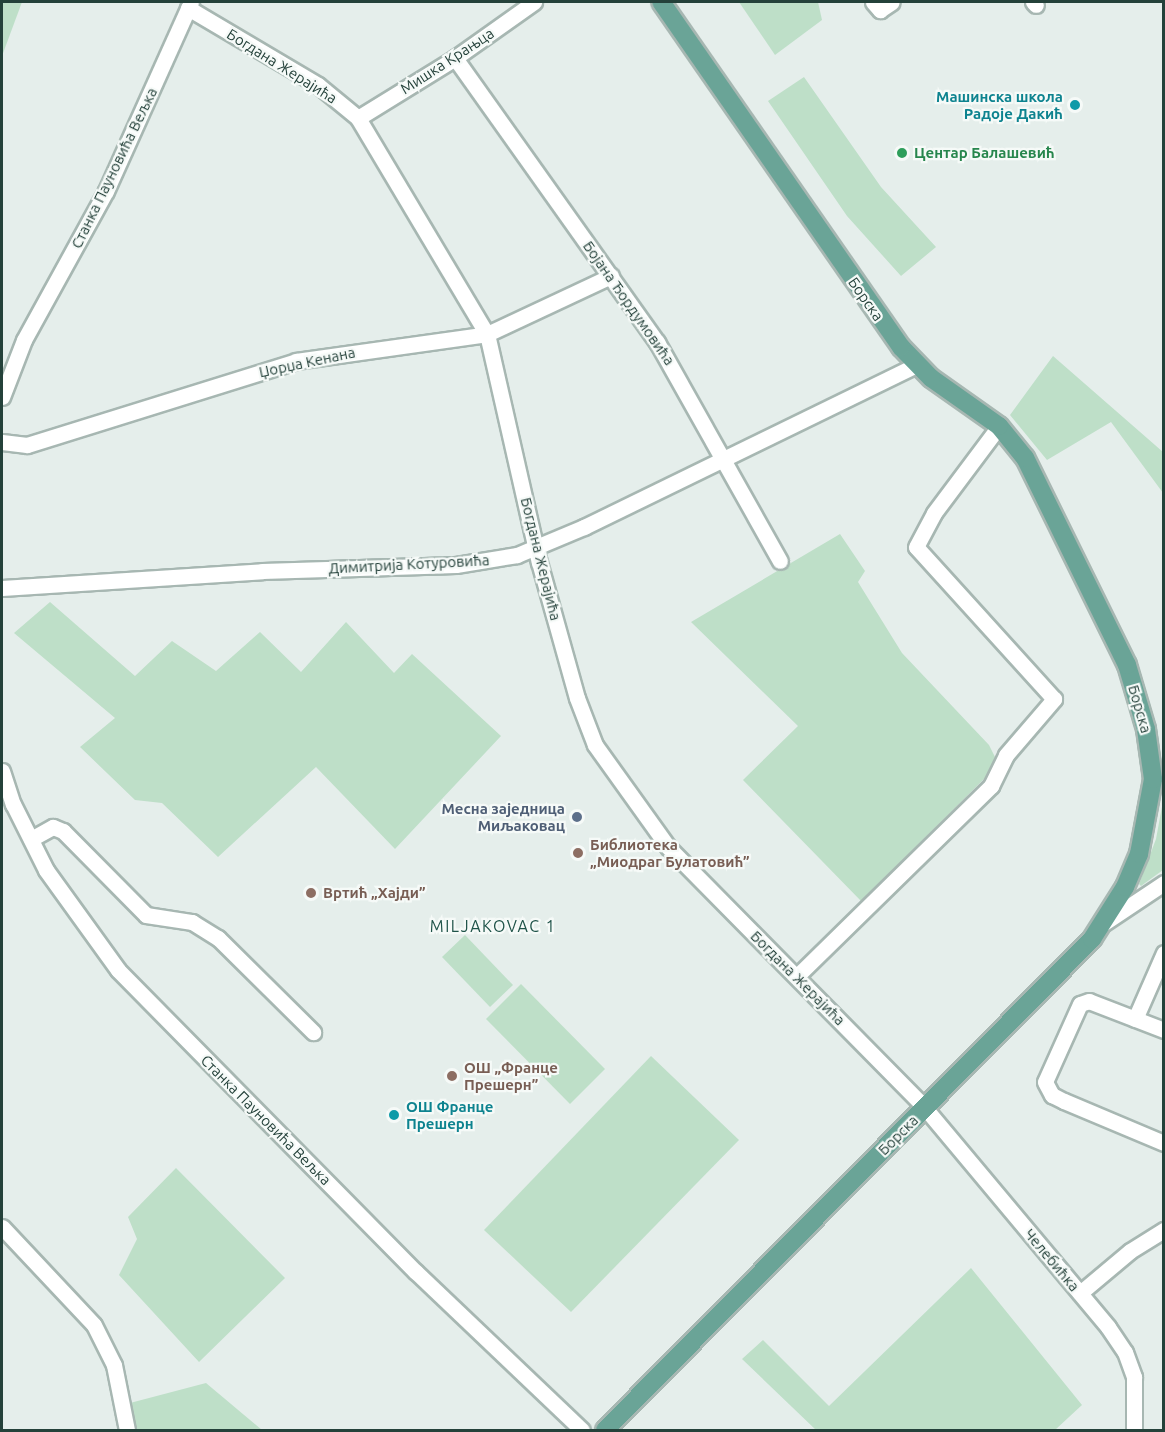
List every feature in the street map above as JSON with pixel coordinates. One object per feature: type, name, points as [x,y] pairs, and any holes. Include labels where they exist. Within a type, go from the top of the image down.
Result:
[{"type":"main road","name":"Борска","points":[[605,1431],[1075,957],[1104,923],[1125,887],[1144,839],[1158,755],[1115,638],[1025,458],[999,426],[916,364],[872,309],[661,2]]},
{"type":"street","name":"Мишка Крањца","points":[[358,118],[455,58],[534,2]]},
{"type":"street","points":[[873,2],[880,10],[891,2]]},
{"type":"street","name":"Богдана Жерајића","points":[[189,5],[318,85],[358,118],[487,334],[536,548],[578,698],[595,746],[668,847],[925,1108]]},
{"type":"street","name":"Станка Пауновића Вељка","points":[[2,397],[24,340],[106,191],[189,5]]},
{"type":"street","name":"Бојана Ђордумовића","points":[[455,58],[677,372],[722,459],[780,561]]},
{"type":"street","name":"Џорџа Кенана","points":[[2,442],[27,445],[296,361],[487,334],[611,276]]},
{"type":"street","name":"Димитрија Котуровића","points":[[2,588],[262,571],[456,564],[505,558],[536,548],[916,364]]},
{"type":"street","points":[[797,976],[990,786],[1006,755],[1054,699],[916,547],[934,513],[999,426]]},
{"type":"street","name":"Станка Пауновића Вељка","points":[[2,771],[30,839],[78,919],[118,970],[416,1272],[582,1431]]},
{"type":"street","points":[[30,839],[53,827],[63,831],[146,915],[192,922],[212,934],[313,1032]]},
{"type":"street","points":[[1104,923],[1164,883]]},
{"type":"street","points":[[1135,1019],[1164,953]]},
{"type":"street","points":[[1164,1030],[1089,1001],[1080,1004],[1045,1082],[1052,1095],[1164,1143]]},
{"type":"street","name":"Челебићка","points":[[925,1108],[1080,1293],[1129,1360],[1137,1400],[1134,1431]]},
{"type":"street","points":[[2,1227],[94,1325],[114,1365],[128,1431]]},
{"type":"street","points":[[1080,1293],[1130,1251],[1164,1230]]},
{"type":"green space","points":[[2,2],[22,2],[2,56]]},
{"type":"green space","points":[[739,2],[818,2],[822,20],[775,55]]},
{"type":"green space","points":[[804,77],[881,187],[936,247],[901,276],[847,216],[768,101]]},
{"type":"green space","points":[[1053,356],[1163,452],[1163,493],[1111,422],[1047,460],[1010,415]]},
{"type":"green space","points":[[840,534],[865,571],[858,582],[902,653],[989,745],[995,757],[991,772],[861,901],[743,780],[798,726],[691,622]]},
{"type":"green space","points":[[50,602],[135,676],[172,641],[216,671],[260,632],[301,672],[346,622],[394,673],[412,654],[501,736],[395,849],[316,767],[218,857],[162,803],[135,800],[80,747],[115,718],[14,633]]},
{"type":"green space","points":[[1163,801],[1163,870],[1141,886],[1139,884],[1156,839]]},
{"type":"green space","points":[[465,935],[513,985],[490,1007],[442,957]]},
{"type":"green space","points":[[521,984],[605,1069],[570,1104],[486,1019]]},
{"type":"green space","points":[[651,1056],[739,1140],[571,1312],[484,1230]]},
{"type":"green space","points":[[176,1168],[285,1278],[199,1362],[119,1275],[137,1239],[128,1217]]},
{"type":"green space","points":[[971,1268],[1082,1405],[1055,1430],[816,1430],[742,1359],[763,1340],[829,1406]]},
{"type":"green space","points":[[206,1383],[262,1430],[135,1430],[130,1403]]},
{"type":"place","name":"Машинска школа Радоје Дакић","points":[[1075,105]]},
{"type":"place","name":"Центар Балашевић","points":[[902,153]]},
{"type":"place","name":"Месна заједница Миљаковац","points":[[577,817]]},
{"type":"place","name":"Библиотека „Миодраг Булатовић”","points":[[578,853]]},
{"type":"place","name":"Вртић „Хајди”","points":[[311,893]]},
{"type":"place","name":"ОШ „Франце Прешерн”","points":[[452,1076]]},
{"type":"place","name":"ОШ Франце Прешерн","points":[[394,1115]]},
{"type":"district","name":"MILJAKOVAC 1","points":[[493,926]]}]
